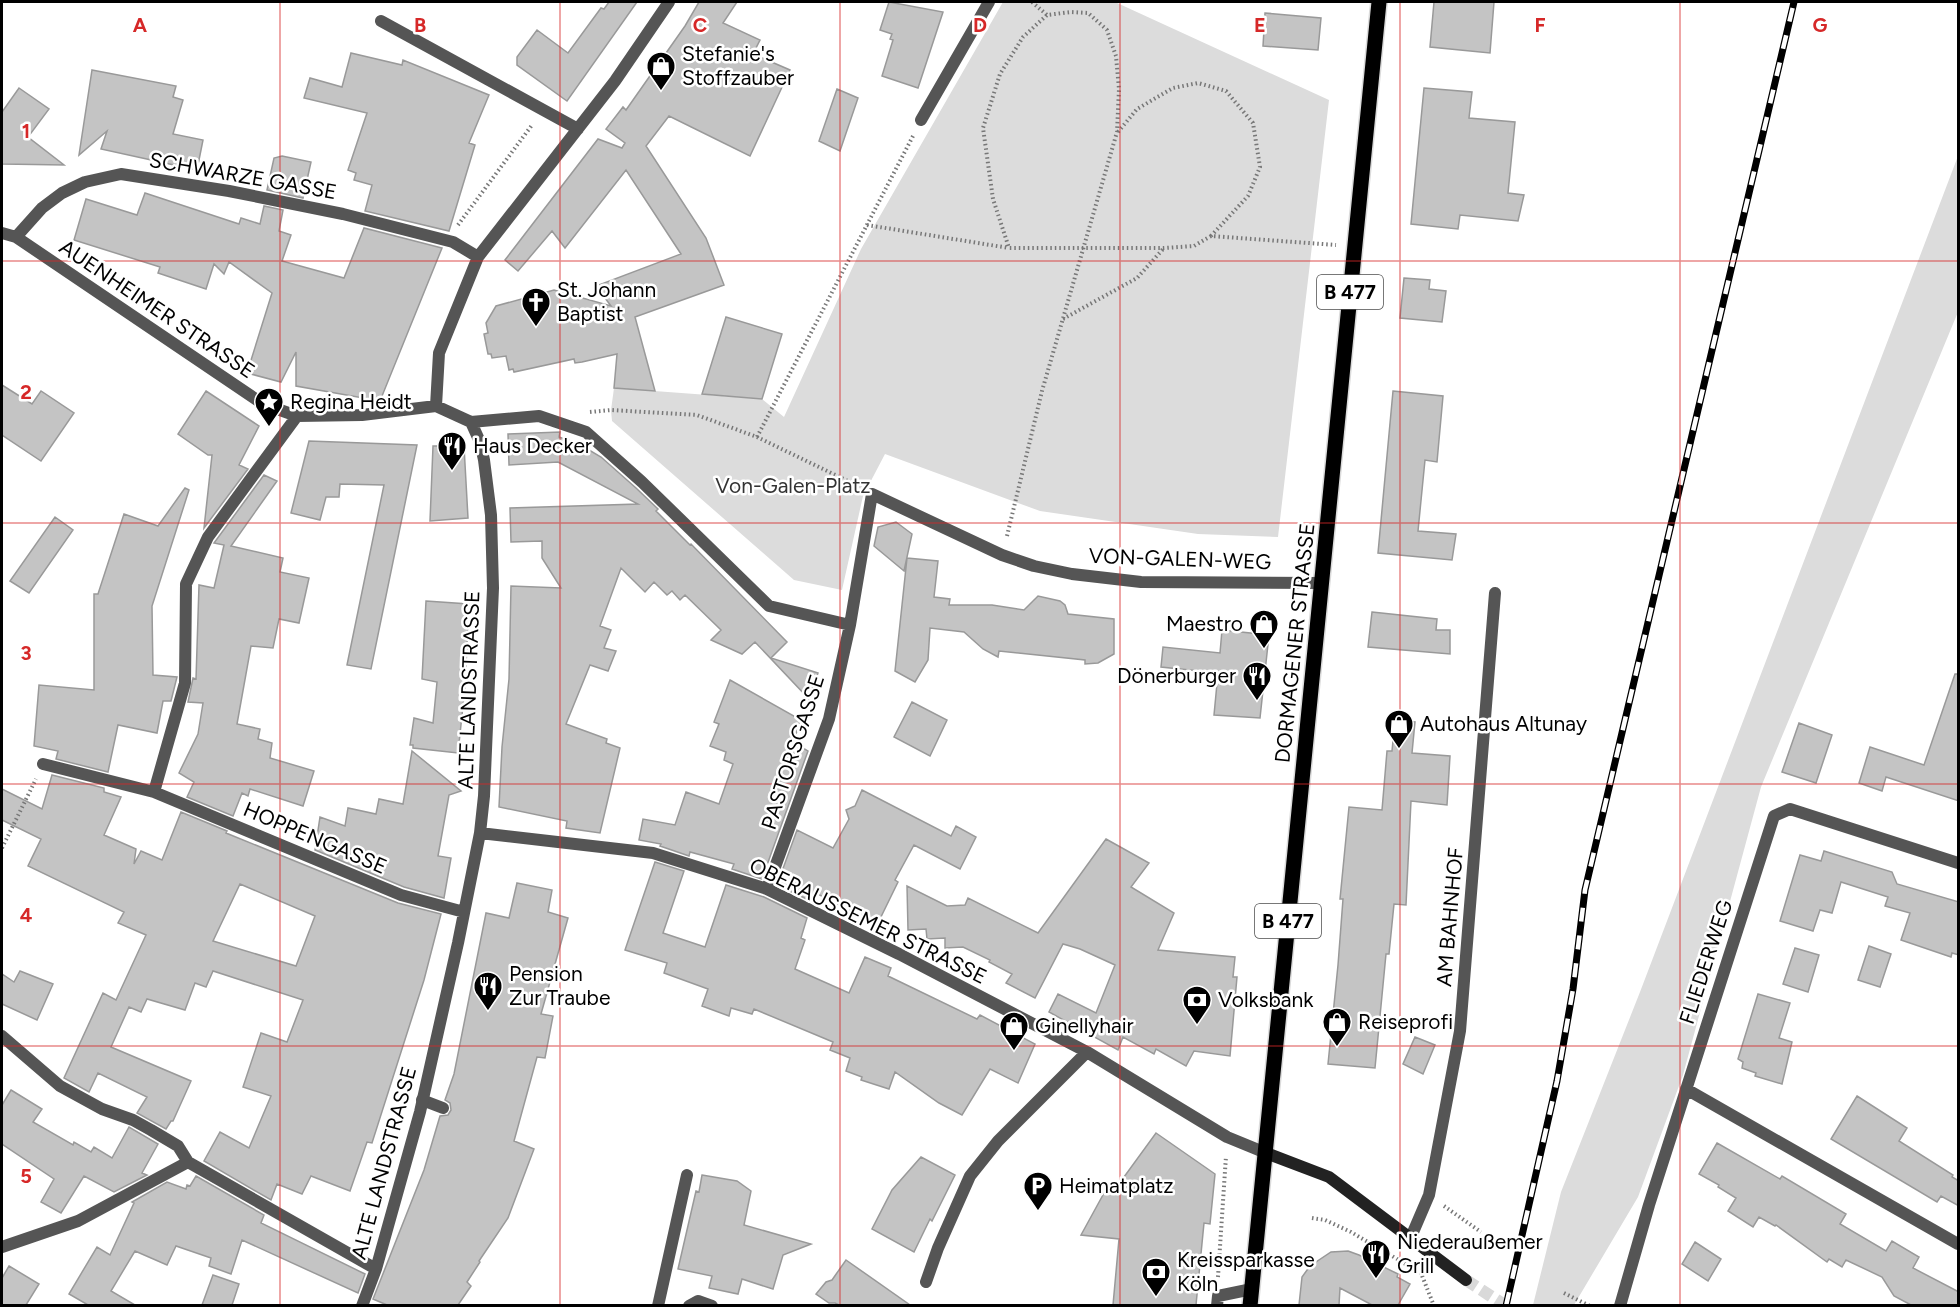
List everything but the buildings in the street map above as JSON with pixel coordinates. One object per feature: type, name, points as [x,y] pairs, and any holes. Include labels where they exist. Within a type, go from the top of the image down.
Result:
[{"type":"main road","name":"DORMAGENER STRASSE","points":[[1250,1305],[1378,2]]},
{"type":"main road","name":"OBERAUSSEMER STRASSE","points":[[1266,1153],[1329,1177],[1466,1280]]},
{"type":"street","points":[[669,2],[615,81],[478,257],[439,353],[436,406],[471,422],[539,416],[586,432],[642,482],[769,606],[850,625]]},
{"type":"street","points":[[921,120],[989,2]]},
{"type":"street","points":[[381,21],[578,129]]},
{"type":"street","name":"SCHWARZE GASSE","points":[[16,237],[42,208],[62,193],[85,182],[121,174],[229,191],[343,214],[453,242],[478,257]]},
{"type":"street","name":"AUENHEIMER STRASSE","points":[[2,233],[16,237],[263,404],[297,416],[362,415],[436,406]]},
{"type":"street","points":[[154,792],[185,683],[186,584],[208,537],[297,416]]},
{"type":"street","name":"ALTE LANDSTRASSE","points":[[362,1305],[376,1269],[422,1100],[480,833],[484,796],[493,588],[491,515],[484,460],[480,442],[471,422]]},
{"type":"street","name":"VON-GALEN-WEG","points":[[873,494],[1002,555],[1034,566],[1094,578],[1141,582],[1322,583]]},
{"type":"street","name":"PASTORSGASSE","points":[[767,889],[829,718],[850,625],[873,494]]},
{"type":"street","name":"AM BAHNHOF","points":[[1411,1237],[1429,1195],[1461,1031],[1495,593]]},
{"type":"street","name":"HOPPENGASSE","points":[[43,764],[154,792],[396,893],[464,912]]},
{"type":"street","name":"FLIEDERWEG","points":[[1620,1305],[1686,1089],[1774,816],[1790,809],[1959,863]]},
{"type":"street","name":"OBERAUSSEMER STRASSE","points":[[480,833],[653,853],[767,889],[899,954],[1087,1052],[1227,1137],[1266,1153]]},
{"type":"street","points":[[2,1036],[60,1086],[94,1105],[133,1120],[151,1130],[178,1146],[188,1162],[376,1269]]},
{"type":"street","points":[[926,1282],[938,1248],[970,1176],[998,1141],[1087,1052]]},
{"type":"street","points":[[1686,1089],[1959,1244]]},
{"type":"street","points":[[422,1100],[443,1108]]},
{"type":"street","points":[[2,1247],[78,1221],[188,1162]]},
{"type":"street","points":[[658,1305],[687,1175]]},
{"type":"street","points":[[1217,1301],[1252,1289]]},
{"type":"street","points":[[689,1305],[698,1301],[712,1305]]},
{"type":"path","points":[[1032,2],[1047,15]]},
{"type":"path","points":[[1002,555],[1042,391],[1117,132],[1119,89],[1116,56],[1107,30],[1088,13],[1071,12],[1047,15],[1023,37],[1000,74],[983,128],[993,199],[1009,248]]},
{"type":"path","points":[[867,225],[1009,248],[1194,246],[1211,236],[1248,196],[1260,167],[1253,123],[1226,91],[1198,83],[1173,88],[1137,109],[1117,132]]},
{"type":"path","points":[[458,224],[544,110]]},
{"type":"path","points":[[757,437],[921,120]]},
{"type":"path","points":[[1211,236],[1354,246]]},
{"type":"path","points":[[1062,319],[1137,278],[1164,248]]},
{"type":"path","points":[[584,412],[611,410],[697,415],[757,437],[873,494]]},
{"type":"path","points":[[2,848],[43,764]]},
{"type":"path","points":[[1217,1301],[1227,1137]]},
{"type":"path","points":[[1429,1195],[1481,1232]]},
{"type":"path","points":[[1312,1218],[1325,1220],[1351,1232],[1421,1273],[1434,1305]]},
{"type":"path","points":[[1564,1293],[1590,1305]]},
{"type":"green space","name":"Von-Galen-Platz","points":[[1003,2],[1115,2],[1329,100],[1278,537],[1198,534],[1040,511],[885,454],[863,496],[842,590],[794,580],[612,421],[614,388],[762,399],[784,417],[861,249]]},
{"type":"green space","points":[[1958,156],[1958,312],[1761,787],[1683,1075],[1638,1197],[1574,1305],[1533,1305],[1561,1192],[1640,992]]},
{"type":"tunnel","points":[[1466,1280],[1506,1306]]},
{"type":"railway","points":[[1506,1306],[1557,1081],[1573,989],[1585,890],[1794,2]]},
{"type":"place","name":"Stefanie's Stoffzauber","points":[[661,92]]},
{"type":"place","name":"St. Johann Baptist","points":[[536,328]]},
{"type":"place","name":"Regina Heidt","points":[[269,428]]},
{"type":"place","name":"Haus Decker","points":[[452,472]]},
{"type":"place","name":"Maestro","points":[[1264,650]]},
{"type":"place","name":"Dönerburger","points":[[1257,702]]},
{"type":"place","name":"Autohaus Altunay","points":[[1399,750]]},
{"type":"place","name":"Pension Zur Traube","points":[[488,1012]]},
{"type":"place","name":"Volksbank","points":[[1197,1026]]},
{"type":"place","name":"Reiseprofi","points":[[1337,1048]]},
{"type":"place","name":"Ginellyhair","points":[[1014,1052]]},
{"type":"place","name":"Heimatplatz","points":[[1038,1212]]},
{"type":"place","name":"Niederaußemer Grill","points":[[1376,1280]]},
{"type":"place","name":"Kreissparkasse Köln","points":[[1156,1298]]}]
